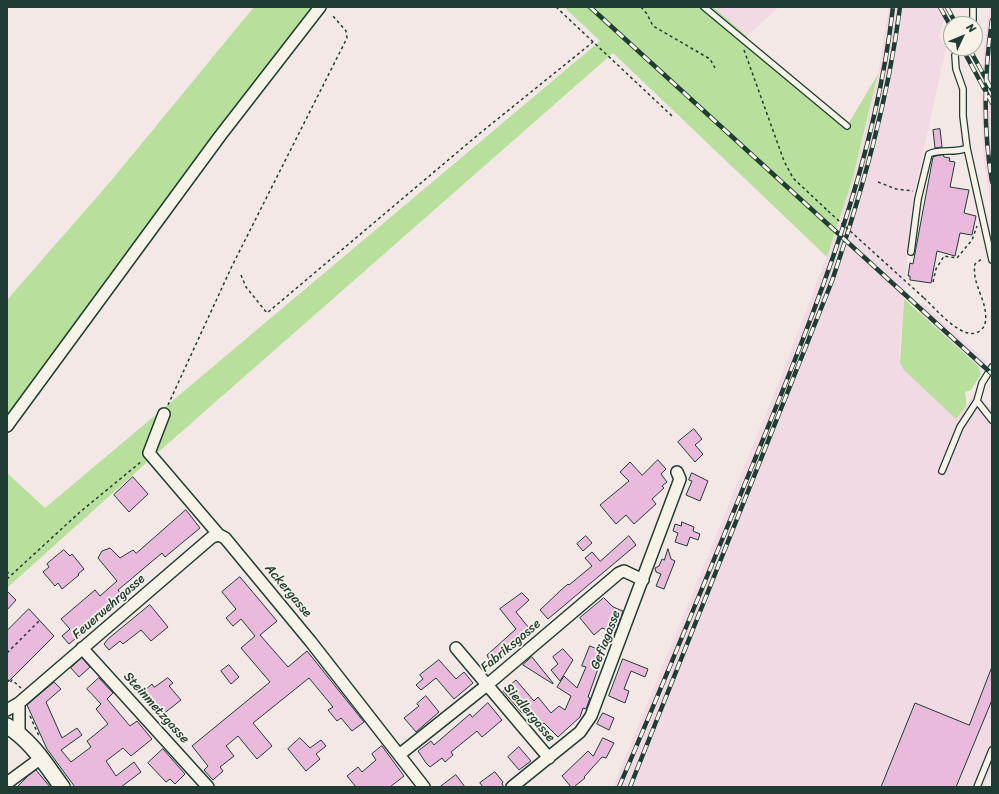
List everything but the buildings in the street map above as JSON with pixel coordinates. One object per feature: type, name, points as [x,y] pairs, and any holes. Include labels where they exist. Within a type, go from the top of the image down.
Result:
[{"type":"main road","points":[[13,729],[41,758],[62,787]]},
{"type":"street","points":[[7,426],[220,136],[320,7]]},
{"type":"street","points":[[150,454],[149,453],[164,414]]},
{"type":"street","name":"Ackergasse","points":[[150,454],[219,535],[225,538],[311,642],[424,787]]},
{"type":"street","name":"Gefiagasse","points":[[512,787],[580,732],[591,716],[680,479],[677,472]]},
{"type":"street","name":"Feuerwehrgasse","points":[[7,710],[18,698],[82,648],[212,537],[219,535]]},
{"type":"street","name":"Fabriksgasse","points":[[399,756],[487,685],[619,573],[624,571],[643,580]]},
{"type":"street","name":"Steinmetzgasse","points":[[82,648],[208,787]]},
{"type":"street","name":"Siedlergasse","points":[[456,648],[549,758]]},
{"type":"street","points":[[13,729],[18,698]]},
{"type":"street","points":[[7,783],[41,758]]},
{"type":"lane","points":[[704,7],[847,126]]},
{"type":"lane","points":[[955,56],[956,69],[963,89],[963,116],[967,148],[992,258]]},
{"type":"lane","points":[[911,252],[920,191],[929,154],[935,151],[960,151],[967,148]]},
{"type":"lane","points":[[942,471],[960,428],[977,401],[982,383],[992,367]]},
{"type":"lane","points":[[977,401],[992,420]]},
{"type":"lane","points":[[977,787],[992,750]]},
{"type":"path","points":[[556,7],[672,116]]},
{"type":"path","points":[[641,7],[647,14],[653,26],[710,60],[715,68]]},
{"type":"path","points":[[164,414],[232,266],[347,38],[346,31],[332,15]]},
{"type":"path","points":[[738,35],[784,161],[793,178],[962,332],[974,334],[980,331],[986,320],[983,302],[973,273],[974,264],[982,258],[992,258]]},
{"type":"path","points":[[241,275],[246,287],[267,314],[479,134],[593,42]]},
{"type":"path","points":[[878,182],[896,189],[920,191]]},
{"type":"path","points":[[934,282],[936,269],[944,256],[957,258],[972,240],[976,226],[985,226]]},
{"type":"path","points":[[7,580],[80,512],[150,454]]},
{"type":"path","points":[[7,571],[10,576]]},
{"type":"path","points":[[7,653],[40,619]]},
{"type":"path","points":[[7,680],[10,683]]},
{"type":"path","points":[[7,686],[12,680],[22,689],[18,698]]},
{"type":"shaded area","points":[[713,7],[779,7],[747,36]]},
{"type":"shaded area","points":[[889,7],[948,7],[945,16],[943,16],[943,24],[939,37],[943,43],[943,56],[944,56],[912,203],[899,354],[900,363],[956,418],[975,393],[992,409],[992,766],[984,787],[613,787],[782,374],[840,221],[865,131],[878,74]]},
{"type":"shaded area","points":[[990,7],[992,7],[992,211],[984,162],[981,104],[984,49]]},
{"type":"shaded area","points":[[922,302],[987,362],[980,372],[977,367],[918,313]]},
{"type":"green space","points":[[254,7],[320,7],[7,423],[7,300],[110,182]]},
{"type":"green space","points":[[564,7],[713,7],[747,36],[747,43],[847,126],[878,74],[852,181],[827,257],[613,53],[155,455],[7,588],[7,473],[45,508],[600,41]]},
{"type":"green space","points":[[904,299],[978,366],[981,374],[971,390],[965,392],[966,405],[956,419],[904,370],[900,363]]},
{"type":"railway","points":[[590,7],[992,374]]},
{"type":"railway","points":[[619,787],[798,353],[819,297],[857,183],[872,125],[884,67],[893,7]]},
{"type":"railway","points":[[630,787],[832,281],[854,213],[873,146],[889,77],[900,7]]},
{"type":"railway","points":[[940,7],[945,16]]},
{"type":"railway","points":[[947,7],[952,16]]},
{"type":"railway","points":[[992,20],[986,81],[987,142],[992,182]]},
{"type":"railway","points":[[966,56],[992,103]]},
{"type":"railway","points":[[973,56],[992,90]]}]
